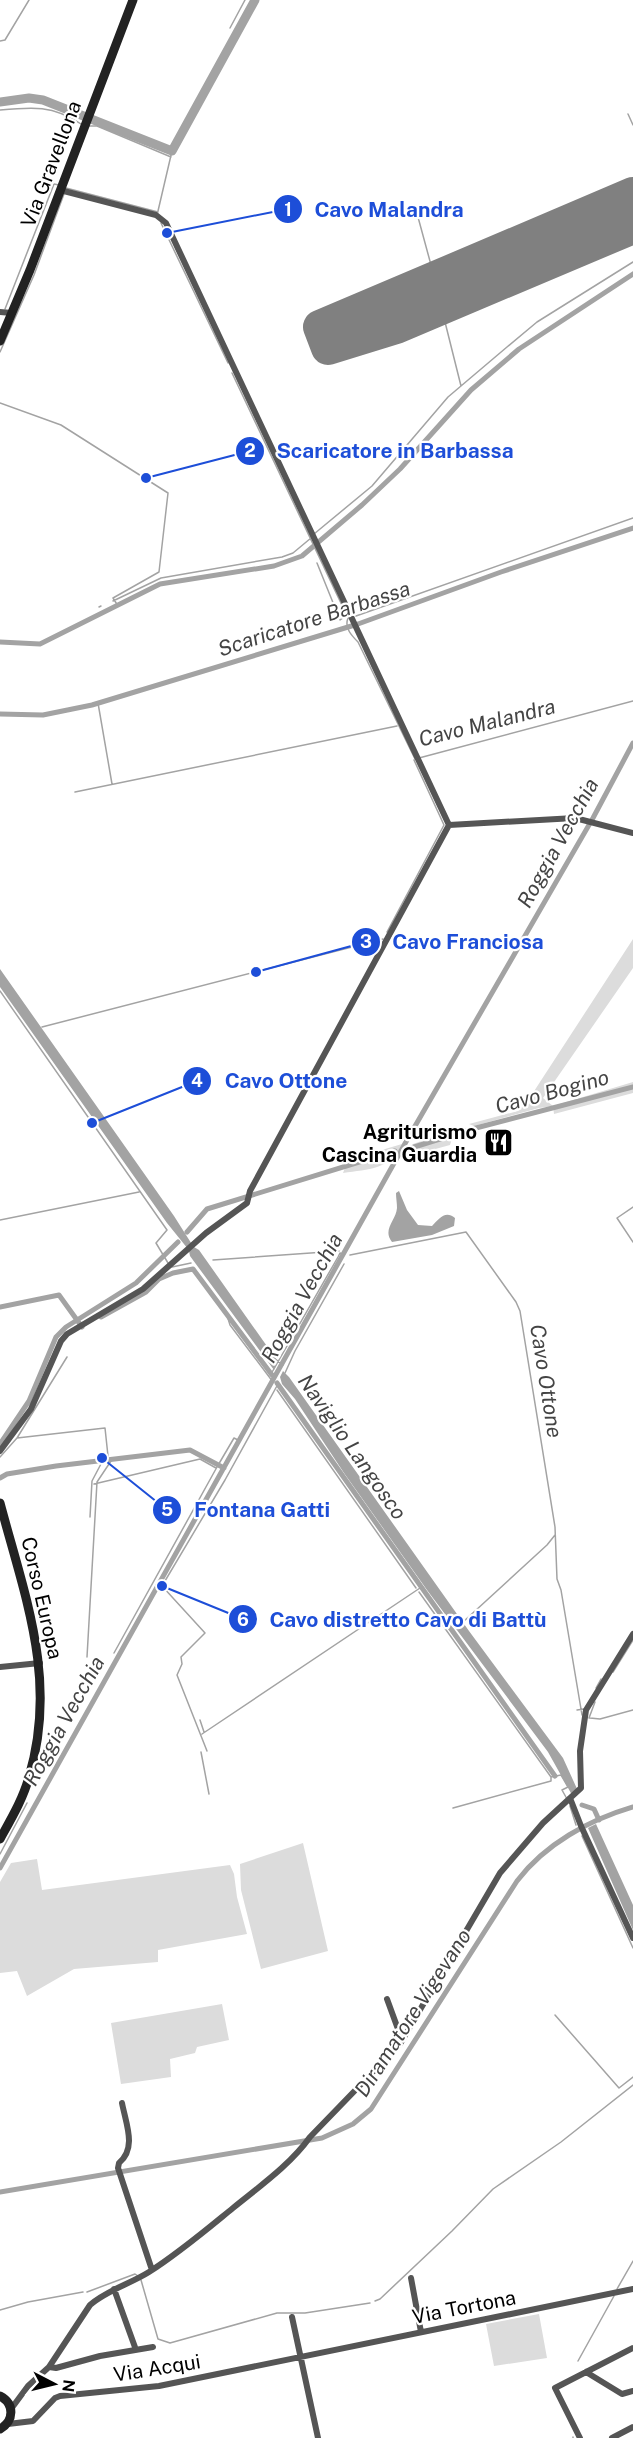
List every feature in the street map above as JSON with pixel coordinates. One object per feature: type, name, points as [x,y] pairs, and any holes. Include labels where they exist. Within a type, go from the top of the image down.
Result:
[{"type":"main road","name":"Via Gravellona","points":[[0,341],[5,312],[63,189],[133,0]]},
{"type":"main road","name":"Corso Europa","points":[[0,1503],[40,1663],[41,1721],[29,1779],[0,1839]]},
{"type":"main road","points":[[2,2397],[11,2411],[3,2438]]},
{"type":"street","points":[[63,189],[158,215],[166,223],[449,825]]},
{"type":"street","points":[[449,825],[574,818],[633,833]]},
{"type":"street","points":[[0,1451],[31,1409],[61,1341],[81,1325],[143,1289],[206,1233],[248,1200],[250,1191],[449,825]]},
{"type":"street","points":[[27,2422],[11,2411],[29,2384],[49,2367],[90,2305],[114,2289],[134,2282],[152,2270],[260,2186],[304,2145],[402,2040],[500,1873],[543,1823],[582,1785],[580,1751],[586,1710],[633,1634]]},
{"type":"street","points":[[0,1667],[40,1663]]},
{"type":"street","points":[[572,1797],[582,1828],[633,1938]]},
{"type":"street","points":[[387,1999],[402,2040]]},
{"type":"street","points":[[122,2103],[130,2147],[127,2157],[119,2163],[118,2168],[152,2270]]},
{"type":"street","points":[[411,2278],[422,2332]]},
{"type":"street","points":[[114,2289],[136,2350]]},
{"type":"street","name":"Via Tortona","points":[[301,2358],[633,2289]]},
{"type":"street","points":[[292,2317],[318,2438]]},
{"type":"street","points":[[49,2367],[56,2368],[100,2356],[153,2347]]},
{"type":"street","points":[[580,2438],[555,2388],[633,2348]]},
{"type":"street","name":"Via Acqui","points":[[27,2422],[37,2418],[51,2402],[60,2396],[143,2389],[301,2358]]},
{"type":"street","points":[[586,2372],[622,2394],[633,2391]]},
{"type":"street","points":[[2,2397],[23,2393]]},
{"type":"street","points":[[5,2426],[27,2422]]},
{"type":"street","points":[[612,2438],[633,2427]]},
{"type":"street","points":[[626,2431],[630,2438]]},
{"type":"shaded area","points":[[633,939],[633,968],[543,1098],[553,1106],[474,1126],[469,1124],[518,1111],[527,1102]]},
{"type":"shaded area","points":[[0,969],[193,1246],[188,1249],[167,1223],[0,987]]},
{"type":"shaded area","points":[[633,1082],[633,1093],[554,1114],[553,1106]]},
{"type":"shaded area","points":[[455,1129],[450,1145],[406,1157],[413,1144]]},
{"type":"shaded area","points":[[402,1144],[397,1153],[385,1164],[343,1173],[348,1160]]},
{"type":"shaded area","points":[[399,1191],[407,1210],[418,1225],[432,1226],[442,1216],[448,1215],[455,1218],[454,1226],[432,1235],[392,1242],[388,1233],[396,1213],[396,1193]]},
{"type":"shaded area","points":[[194,1247],[199,1250],[276,1359],[277,1364],[274,1370],[190,1256],[189,1251]]},
{"type":"shaded area","points":[[283,1371],[563,1758],[578,1791],[572,1795],[548,1752],[427,1590],[344,1473],[295,1399],[282,1384],[280,1377]]},
{"type":"shaded area","points":[[596,1824],[633,1905],[633,1930],[588,1828]]},
{"type":"shaded area","points":[[303,1843],[328,1951],[261,1969],[241,1890],[240,1864]]},
{"type":"shaded area","points":[[37,1859],[42,1890],[230,1865],[247,1934],[158,1950],[158,1962],[74,1969],[27,1996],[17,1971],[0,1973],[0,1882],[11,1863]]},
{"type":"shaded area","points":[[222,2004],[229,2040],[197,2047],[195,2053],[170,2059],[171,2077],[121,2084],[111,2023]]},
{"type":"shaded area","points":[[539,2314],[547,2358],[494,2366],[486,2324]]},
{"type":"waterway","points":[[0,41],[5,40],[29,0]]},
{"type":"waterway","points":[[230,28],[245,0]]},
{"type":"waterway","points":[[0,102],[29,98],[43,100],[172,151],[255,0]]},
{"type":"waterway","points":[[0,110],[22,108],[52,110],[81,124]]},
{"type":"waterway","points":[[628,114],[633,125]]},
{"type":"waterway","points":[[89,126],[97,126],[171,157]]},
{"type":"waterway","name":"Cavo Malandra","points":[[158,211],[172,151]]},
{"type":"waterway","points":[[5,309],[54,184],[59,185]]},
{"type":"waterway","points":[[66,188],[158,212]]},
{"type":"waterway","points":[[0,352],[34,275],[64,194]]},
{"type":"waterway","points":[[415,206],[434,276]]},
{"type":"waterway","name":"Cavo Malandra","points":[[161,223],[228,363]]},
{"type":"waterway","points":[[314,534],[372,486],[448,397],[537,322],[633,262]]},
{"type":"waterway","points":[[0,642],[40,644],[160,584],[274,566],[302,556],[400,469],[471,390],[519,349],[633,274]]},
{"type":"waterway","points":[[441,306],[461,386]]},
{"type":"waterway","name":"Cavo Malandra","points":[[232,373],[348,618],[349,632],[358,642],[415,759]]},
{"type":"waterway","points":[[0,403],[61,425],[168,493],[159,572],[113,598],[118,606]]},
{"type":"waterway","points":[[356,616],[633,518]]},
{"type":"waterway","name":"Scaricatore Barbassa","points":[[0,714],[43,715],[92,705],[358,624],[501,572],[633,528]]},
{"type":"waterway","points":[[113,601],[161,578],[282,557],[293,553],[311,538]]},
{"type":"waterway","points":[[317,563],[340,620],[346,616]]},
{"type":"waterway","name":"Cavo Malandra","points":[[419,758],[633,701]]},
{"type":"waterway","points":[[98,703],[112,784]]},
{"type":"waterway","points":[[75,792],[397,726]]},
{"type":"waterway","name":"Roggia Vecchia","points":[[0,1868],[407,1140],[593,818],[633,743]]},
{"type":"waterway","points":[[387,932],[444,825],[414,760]]},
{"type":"waterway","points":[[42,1027],[383,939]]},
{"type":"waterway","name":"Cavo Ottone","points":[[0,991],[167,1230],[156,1243],[168,1263]]},
{"type":"waterway","name":"Cavo Bogino","points":[[411,1148],[472,1129],[633,1087]]},
{"type":"waterway","name":"Cavo Bogino","points":[[187,1232],[207,1209],[395,1151]]},
{"type":"waterway","points":[[0,1220],[139,1192]]},
{"type":"waterway","points":[[633,1207],[617,1218],[633,1242]]},
{"type":"waterway","name":"Cavo Ottone","points":[[350,1255],[466,1232],[516,1302],[520,1311],[555,1527],[557,1579],[561,1590],[582,1715]]},
{"type":"waterway","name":"Cavo Bogino","points":[[0,1444],[29,1401],[56,1337],[66,1327],[136,1283],[178,1242]]},
{"type":"waterway","name":"Cavo Ottone","points":[[213,1260],[339,1251]]},
{"type":"waterway","points":[[271,1374],[340,1253],[344,1255]]},
{"type":"waterway","name":"Cavo Ottone","points":[[172,1267],[191,1263]]},
{"type":"waterway","points":[[285,1373],[344,1264]]},
{"type":"waterway","points":[[101,1317],[146,1292],[159,1279],[173,1273],[193,1269],[272,1375]]},
{"type":"waterway","points":[[0,1307],[59,1295],[82,1327]]},
{"type":"waterway","points":[[226,1312],[230,1325],[273,1382]]},
{"type":"waterway","points":[[0,1457],[17,1438],[67,1357]]},
{"type":"waterway","points":[[274,1358],[283,1365]]},
{"type":"waterway","points":[[277,1383],[555,1776]]},
{"type":"waterway","points":[[207,1751],[177,1675],[182,1664],[181,1657],[205,1633],[162,1586],[225,1480],[278,1384]]},
{"type":"waterway","points":[[277,1390],[416,1588]]},
{"type":"waterway","points":[[17,1438],[105,1428],[108,1456],[102,1458],[92,1481],[90,1517]]},
{"type":"waterway","points":[[114,1653],[217,1467],[234,1438],[238,1440]]},
{"type":"waterway","points":[[0,1478],[7,1474],[56,1466],[190,1450],[224,1468]]},
{"type":"waterway","points":[[87,1657],[97,1482],[113,1458]]},
{"type":"waterway","points":[[94,1484],[200,1459],[216,1468]]},
{"type":"waterway","name":"Cavo Ottone","points":[[463,1622],[555,1535]]},
{"type":"waterway","points":[[202,1734],[420,1588]]},
{"type":"waterway","points":[[419,1592],[551,1777]]},
{"type":"waterway","points":[[613,1672],[633,1640]]},
{"type":"waterway","points":[[596,1688],[601,1679]]},
{"type":"waterway","points":[[589,1718],[595,1702]]},
{"type":"waterway","points":[[577,1710],[584,1709]]},
{"type":"waterway","points":[[590,1718],[600,1719],[633,1710]]},
{"type":"waterway","points":[[200,1720],[204,1732]]},
{"type":"waterway","points":[[201,1752],[209,1794]]},
{"type":"waterway","points":[[453,1808],[551,1781],[551,1777],[561,1775],[568,1787],[570,1786]]},
{"type":"waterway","points":[[567,1799],[562,1790],[568,1787]]},
{"type":"waterway","points":[[0,1854],[27,1803]]},
{"type":"waterway","points":[[582,1805],[594,1809],[599,1820]]},
{"type":"waterway","points":[[570,1806],[576,1825]]},
{"type":"waterway","name":"Diramatore Vigevano","points":[[0,2192],[322,2138],[353,2124],[371,2109],[517,1881],[528,1868],[554,1845],[584,1826],[633,1807]]},
{"type":"waterway","points":[[582,1836],[633,1948]]},
{"type":"waterway","points":[[555,2015],[619,2088],[633,2077]]},
{"type":"waterway","points":[[375,2301],[380,2299],[452,2231],[493,2189],[561,2142],[633,2085]]},
{"type":"waterway","points":[[617,2289],[633,2261]]},
{"type":"waterway","points":[[87,2292],[135,2274],[138,2276]]},
{"type":"waterway","points":[[141,2280],[158,2339],[170,2343],[277,2313],[305,2313],[370,2303]]},
{"type":"waterway","points":[[0,2310],[28,2302],[83,2292]]},
{"type":"waterway","points":[[578,2361],[614,2296]]},
{"type":"runway","points":[[633,194],[320,327],[328,348],[396,327],[633,227]]},
{"type":"place","name":"Cavo Malandra","points":[[167,233]]},
{"type":"place","name":"Scaricatore in Barbassa","points":[[146,478]]},
{"type":"place","name":"Cavo Franciosa","points":[[256,972]]},
{"type":"place","name":"Cavo Ottone","points":[[92,1123]]},
{"type":"place","name":"Agriturismo Cascina Guardia","points":[[498,1143]]},
{"type":"place","name":"Fontana Gatti","points":[[102,1458]]},
{"type":"place","name":"Cavo distretto Cavo di Battù","points":[[162,1586]]},
{"type":"water label","name":"Naviglio Langosco","points":[[352,1447]]}]
